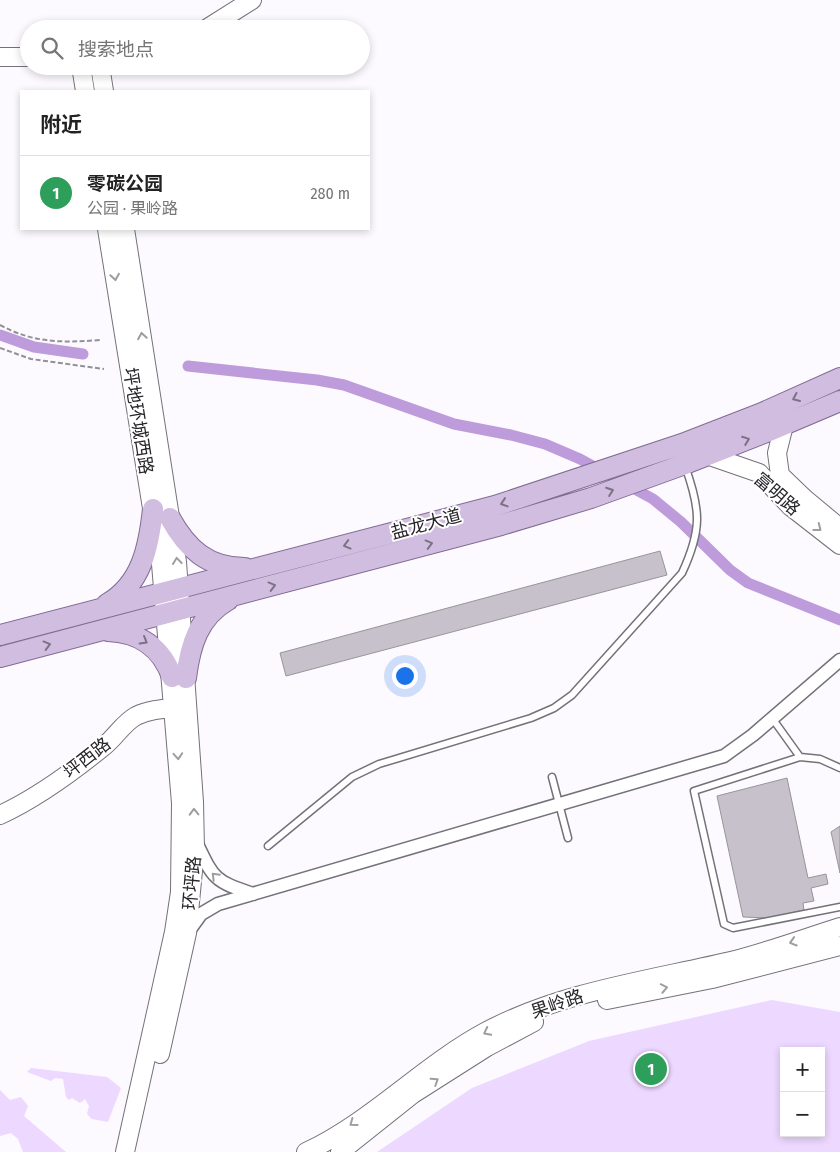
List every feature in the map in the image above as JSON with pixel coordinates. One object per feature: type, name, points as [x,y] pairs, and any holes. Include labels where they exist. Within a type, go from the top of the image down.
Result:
[{"type":"main road","points":[[220,20],[252,0]]},
{"type":"main road","points":[[0,57],[20,56]]},
{"type":"main road","points":[[82,75],[85,90]]},
{"type":"main road","points":[[101,75],[104,90]]},
{"type":"main road","name":"坪地环城西路","points":[[107,230],[170,518],[174,612]]},
{"type":"main road","name":"坪地环城西路","points":[[125,230],[152,509],[172,590]]},
{"type":"main road","name":"盐龙大道","points":[[0,635],[495,506],[632,461],[762,413],[840,378]]},
{"type":"main road","name":"盐龙大道","points":[[0,657],[501,526],[685,464],[840,401]]},
{"type":"main road","name":"富明路","points":[[784,425],[776,453],[780,475],[840,528]]},
{"type":"main road","name":"富明路","points":[[707,455],[759,473],[790,506],[840,545]]},
{"type":"main road","points":[[98,610],[114,600],[126,589],[137,574],[145,557],[150,536],[152,509]]},
{"type":"main road","points":[[170,518],[181,538],[206,559],[239,568],[260,568]]},
{"type":"main road","points":[[179,678],[198,629],[222,604],[239,595]]},
{"type":"main road","name":"环坪路","points":[[138,1152],[187,933],[192,893],[194,839],[174,612]]},
{"type":"main road","points":[[99,631],[133,635],[149,643],[159,652],[179,678]]},
{"type":"main road","name":"环坪路","points":[[125,1152],[165,975],[180,892],[181,707]]},
{"type":"main road","name":"坪西路","points":[[0,815],[25,804],[104,747],[136,716],[148,711],[181,707]]},
{"type":"main road","name":"果岭路","points":[[315,1150],[485,1032],[546,1006],[602,988],[737,959],[840,927]]},
{"type":"main road","name":"果岭路","points":[[340,1152],[414,1094],[487,1047],[542,1018],[610,998],[712,979],[840,946]]},
{"type":"street","points":[[187,933],[201,914],[218,904],[724,756],[840,660]]},
{"type":"street","points":[[194,839],[208,870],[223,884],[253,894]]},
{"type":"lane","points":[[268,846],[352,777],[379,764],[531,718],[554,708],[572,695],[666,593],[682,573],[693,545],[699,516],[695,491],[685,464]]},
{"type":"lane","points":[[772,718],[800,758]]},
{"type":"lane","points":[[840,768],[820,759],[800,758],[694,791],[724,924],[733,928],[840,907]]},
{"type":"lane","points":[[552,777],[568,838]]},
{"type":"path","points":[[0,324],[38,340],[66,343],[100,340]]},
{"type":"path","points":[[0,348],[31,359],[104,369]]},
{"type":"shaded area","points":[[772,1000],[840,1012],[840,1152],[377,1152],[472,1088],[589,1041]]},
{"type":"shaded area","points":[[31,1068],[107,1077],[121,1088],[108,1122],[92,1119],[87,1114],[89,1106],[85,1099],[80,1103],[72,1098],[69,1100],[66,1097],[63,1079],[55,1078],[51,1081],[27,1072]]},
{"type":"shaded area","points":[[0,1090],[10,1100],[21,1097],[28,1106],[24,1116],[66,1152],[23,1152],[18,1139],[11,1133],[0,1136]]},
{"type":"building","points":[[660,551],[667,575],[286,676],[280,653]]},
{"type":"building","points":[[787,778],[808,878],[826,874],[828,884],[811,888],[814,901],[803,903],[804,910],[768,918],[743,917],[717,796]]},
{"type":"building","points":[[840,826],[840,873],[831,832]]},
{"type":"waterway","points":[[0,335],[34,347],[83,354]]},
{"type":"waterway","points":[[188,366],[317,380],[344,385],[454,424],[545,444],[580,459],[653,499],[681,522],[730,570],[748,583],[840,620]]},
{"type":"place","name":"零碳公园","points":[[651,1069]]}]
